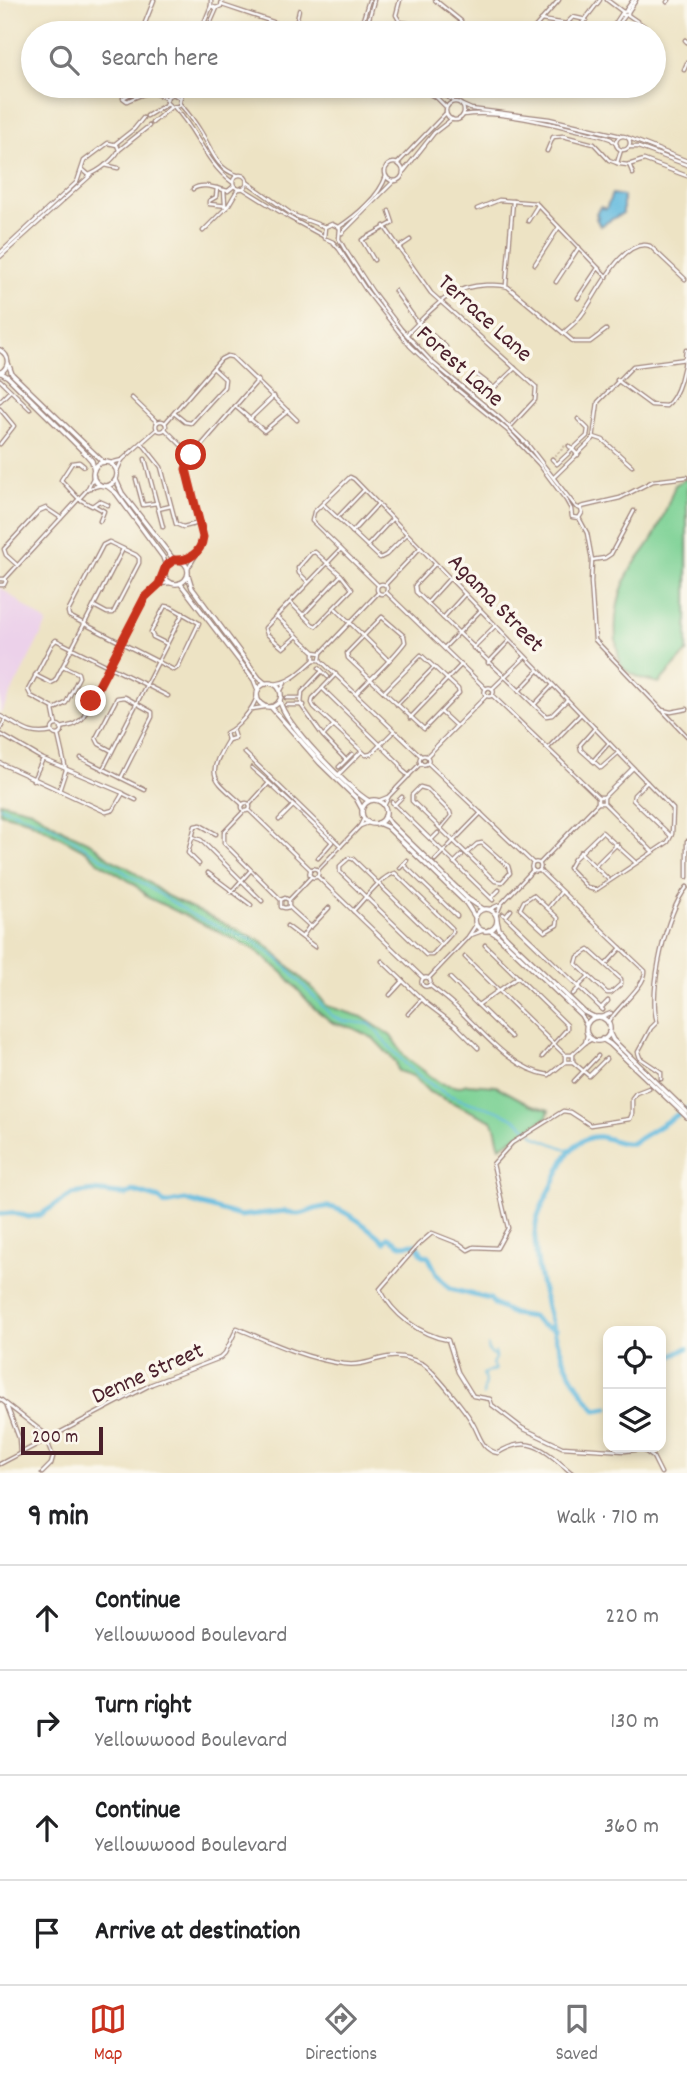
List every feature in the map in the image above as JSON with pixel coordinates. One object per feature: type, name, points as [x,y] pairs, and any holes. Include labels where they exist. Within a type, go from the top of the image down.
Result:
[{"type":"street","points":[[146,21],[153,0]]},
{"type":"street","points":[[205,21],[211,0]]},
{"type":"street","points":[[363,21],[369,0]]},
{"type":"street","points":[[368,21],[374,0]]},
{"type":"street","points":[[399,21],[396,15],[400,0]]},
{"type":"street","points":[[435,0],[461,21]]},
{"type":"street","points":[[541,20],[559,0]]},
{"type":"street","points":[[570,21],[573,18],[586,20],[600,0]]},
{"type":"street","points":[[607,0],[636,21]]},
{"type":"street","points":[[619,21],[634,0]]},
{"type":"street","points":[[211,21],[222,2],[268,21]]},
{"type":"street","points":[[211,6],[217,8]]},
{"type":"street","points":[[296,21],[299,10]]},
{"type":"street","points":[[541,20],[548,21]]},
{"type":"street","points":[[687,63],[683,69],[687,68]]},
{"type":"street","points":[[161,98],[197,135],[215,167],[237,186],[323,236],[327,241],[333,242],[339,239],[394,181],[402,177],[408,164],[436,131],[452,119],[463,115],[480,114],[541,122],[611,139],[621,149]]},
{"type":"street","points":[[0,255],[77,182],[83,163],[108,144],[115,144],[170,98]]},
{"type":"street","points":[[180,98],[180,104],[225,169],[244,176],[247,182],[293,215],[325,227],[332,224],[339,226],[349,220],[383,184],[387,166],[398,163],[405,157],[446,113],[446,107],[437,98]]},
{"type":"street","points":[[449,98],[471,108],[549,119],[629,138],[687,163]]},
{"type":"street","points":[[446,107],[455,101]]},
{"type":"street","points":[[105,165],[118,168],[118,150],[180,104]]},
{"type":"street","points":[[462,105],[463,115]]},
{"type":"street","points":[[446,113],[452,119]]},
{"type":"street","points":[[547,151],[552,137],[563,136],[594,144],[609,160],[617,163],[629,164],[644,160],[687,176]]},
{"type":"street","points":[[617,145],[617,139],[621,136]]},
{"type":"street","points":[[629,138],[629,147]]},
{"type":"street","points":[[115,144],[118,150]]},
{"type":"street","points":[[621,149],[638,147],[687,163]]},
{"type":"street","points":[[617,163],[621,149]]},
{"type":"street","points":[[0,255],[116,156]]},
{"type":"street","points":[[398,163],[404,171]]},
{"type":"street","points":[[629,164],[633,174]]},
{"type":"street","points":[[82,169],[87,174],[93,173]]},
{"type":"street","points":[[203,231],[227,205],[237,186],[237,175]]},
{"type":"street","points":[[386,176],[394,181]]},
{"type":"street","points":[[192,190],[198,186],[230,190],[247,182]]},
{"type":"street","points":[[217,188],[216,197],[208,203],[227,205]]},
{"type":"street","points":[[224,190],[227,205]]},
{"type":"street","points":[[477,209],[496,200],[538,205],[607,277]]},
{"type":"street","points":[[506,286],[513,201]]},
{"type":"street","points":[[528,221],[538,205]]},
{"type":"street","points":[[374,260],[362,240],[393,223],[389,211]]},
{"type":"street","points":[[339,226],[342,233]]},
{"type":"street","name":"Terrace Lane","points":[[384,226],[422,284],[440,303],[534,384],[537,395],[535,400],[508,428]]},
{"type":"street","points":[[323,236],[325,227]]},
{"type":"street","points":[[535,264],[559,227]]},
{"type":"street","name":"Forest Lane","points":[[339,239],[342,249]]},
{"type":"street","points":[[398,248],[410,240]]},
{"type":"street","name":"Forest Lane","points":[[333,242],[342,249],[405,336],[508,428],[582,513]]},
{"type":"street","points":[[563,333],[582,315],[629,249],[643,244],[652,247],[685,279]]},
{"type":"street","points":[[556,282],[579,247]]},
{"type":"street","points":[[578,298],[598,268]]},
{"type":"street","points":[[405,336],[440,303],[463,288],[506,286],[574,342],[590,342],[606,330]]},
{"type":"street","points":[[395,291],[418,323],[446,347]]},
{"type":"street","points":[[617,380],[651,405],[666,405],[673,397],[686,350]]},
{"type":"street","points":[[0,351],[6,355],[12,374],[96,458],[110,463],[122,460]]},
{"type":"street","points":[[165,429],[165,423],[174,412],[227,356],[232,357],[258,380],[297,420]]},
{"type":"street","points":[[553,478],[594,437],[597,404],[617,380],[633,366],[685,359]]},
{"type":"street","points":[[0,584],[5,584],[2,579],[87,490],[94,476],[93,464],[85,453],[0,372],[8,363]]},
{"type":"street","points":[[174,412],[187,423],[195,419],[226,383],[214,368]]},
{"type":"street","points":[[477,375],[495,388],[515,368]]},
{"type":"street","points":[[0,380],[30,409]]},
{"type":"street","points":[[258,380],[191,455],[186,469],[203,541],[188,569],[188,575],[192,588],[258,678],[266,684],[285,683]]},
{"type":"street","points":[[0,401],[10,390]]},
{"type":"street","points":[[249,420],[274,396]]},
{"type":"street","points":[[132,398],[157,422],[165,423]]},
{"type":"street","points":[[235,406],[249,420],[266,431],[288,411]]},
{"type":"street","points":[[0,409],[15,426],[0,444]]},
{"type":"street","points":[[552,459],[558,464],[589,431],[578,419]]},
{"type":"street","points":[[157,422],[157,429]]},
{"type":"street","points":[[191,455],[165,429],[157,429],[122,460],[116,480],[121,493],[174,560],[181,561],[194,556]]},
{"type":"street","points":[[594,437],[603,440],[632,466]]},
{"type":"street","points":[[142,443],[161,467],[178,526],[199,523]]},
{"type":"street","points":[[569,446],[578,455]]},
{"type":"street","points":[[145,459],[163,527]]},
{"type":"street","points":[[84,466],[79,462],[72,463],[61,480],[79,499],[104,511],[100,521]]},
{"type":"street","points":[[94,470],[103,462]]},
{"type":"street","points":[[110,463],[117,471]]},
{"type":"street","points":[[571,509],[620,498],[647,483],[687,475]]},
{"type":"street","points":[[94,476],[100,485]]},
{"type":"street","points":[[337,518],[364,489],[354,479],[348,478],[313,514],[312,521],[378,585],[385,585],[420,548]]},
{"type":"street","name":"Forest Lane","points":[[553,478],[571,509],[572,517],[579,518]]},
{"type":"street","points":[[136,479],[143,505],[157,503]]},
{"type":"street","points":[[107,486],[116,480]]},
{"type":"street","points":[[63,666],[78,673],[79,679],[66,703],[55,709],[53,715],[56,725],[61,728],[82,719],[145,597],[159,584],[166,566],[159,551],[116,493],[107,486],[100,485],[87,490]]},
{"type":"street","name":"Agama Street","points":[[364,489],[673,809],[671,836]]},
{"type":"street","points":[[95,506],[99,501],[108,505]]},
{"type":"street","points":[[323,504],[378,557],[382,558],[407,534]]},
{"type":"street","points":[[352,532],[378,504]]},
{"type":"street","points":[[589,504],[579,518],[587,533],[592,560],[590,582],[595,640],[687,736]]},
{"type":"street","points":[[158,509],[172,506]]},
{"type":"street","points":[[17,565],[6,555],[4,549],[39,511],[46,508],[61,518]]},
{"type":"street","points":[[592,560],[611,554],[634,511]]},
{"type":"street","points":[[367,546],[392,519]]},
{"type":"street","points":[[94,606],[107,614],[113,612],[139,563],[138,557],[109,542],[103,545],[68,611],[70,617],[173,670],[178,667],[200,625],[196,620],[165,606],[151,634],[167,644]]},
{"type":"street","points":[[36,675],[52,683],[123,549]]},
{"type":"street","points":[[297,636],[283,648],[267,634],[266,626],[341,549]]},
{"type":"street","points":[[290,602],[316,626],[352,589],[318,552],[311,553],[298,570],[308,582]]},
{"type":"street","points":[[166,566],[174,560]]},
{"type":"street","points":[[181,561],[188,569]]},
{"type":"street","points":[[435,564],[414,587],[414,591],[545,715],[550,716],[567,699]]},
{"type":"street","points":[[165,573],[171,583]]},
{"type":"street","points":[[159,584],[180,583],[188,575]]},
{"type":"street","points":[[303,615],[341,575]]},
{"type":"street","points":[[427,603],[449,579]]},
{"type":"street","points":[[180,583],[254,680],[258,690],[252,709],[233,732],[226,733],[228,740]]},
{"type":"street","points":[[320,660],[321,653],[378,593],[378,585]]},
{"type":"street","points":[[385,585],[386,592],[486,689],[492,689],[525,657]]},
{"type":"street","points":[[378,593],[386,592]]},
{"type":"street","points":[[443,618],[465,594]]},
{"type":"street","points":[[336,608],[388,660]]},
{"type":"street","points":[[443,648],[480,611]]},
{"type":"street","points":[[103,769],[183,613]]},
{"type":"street","points":[[276,616],[314,652],[314,660]]},
{"type":"street","points":[[356,694],[370,679],[388,660],[404,645],[406,640],[383,617],[347,655],[370,679],[410,718],[424,729],[459,693],[423,656],[419,656],[384,692]]},
{"type":"street","points":[[473,648],[495,626]]},
{"type":"street","points":[[55,709],[28,692],[52,642],[56,640],[168,696]]},
{"type":"street","points":[[488,663],[509,641]]},
{"type":"street","points":[[314,652],[317,650],[321,653]]},
{"type":"street","points":[[389,796],[378,801],[369,801],[339,775],[293,725],[282,709],[280,692],[285,683],[314,660],[320,660],[336,674],[421,757],[421,763],[389,796],[384,807],[385,816],[468,899],[483,909],[501,904],[533,870],[533,863]]},
{"type":"street","points":[[410,718],[461,666]]},
{"type":"street","points":[[397,705],[434,667]]},
{"type":"street","points":[[328,677],[321,670],[302,692],[302,705],[323,736],[346,760]]},
{"type":"street","points":[[519,691],[538,670]]},
{"type":"street","points":[[336,674],[313,698],[313,705],[361,752],[370,755],[394,730]]},
{"type":"street","points":[[258,690],[266,684]]},
{"type":"street","points":[[273,684],[280,692]]},
{"type":"street","points":[[534,705],[553,685]]},
{"type":"street","points":[[322,688],[401,764],[409,776]]},
{"type":"street","points":[[421,757],[427,756],[486,696],[486,689]]},
{"type":"street","points":[[492,689],[493,696],[598,797],[604,797]]},
{"type":"street","points":[[112,751],[99,744],[96,738],[116,699],[122,696],[150,710],[153,715],[121,778]]},
{"type":"street","points":[[257,696],[260,703],[271,707],[356,798],[368,822]]},
{"type":"street","points":[[486,696],[493,696]]},
{"type":"street","points":[[286,698],[301,698]]},
{"type":"street","points":[[271,707],[280,701]]},
{"type":"street","points":[[287,705],[302,705]]},
{"type":"street","points":[[252,709],[265,706]]},
{"type":"street","points":[[662,710],[669,712],[687,709]]},
{"type":"street","points":[[442,712],[456,726]]},
{"type":"street","points":[[548,748],[581,714]]},
{"type":"street","points":[[0,716],[30,733],[52,732],[58,735]]},
{"type":"street","points":[[0,729],[6,719]]},
{"type":"street","points":[[52,732],[56,725]]},
{"type":"street","points":[[323,736],[334,725]]},
{"type":"street","points":[[59,791],[66,770],[58,735],[61,728]]},
{"type":"street","points":[[595,729],[580,747],[593,761],[603,768],[619,753]]},
{"type":"street","points":[[233,732],[235,738],[228,740],[215,763],[214,773],[219,782],[243,805],[244,811]]},
{"type":"street","points":[[0,734],[43,760],[136,800]]},
{"type":"street","points":[[593,761],[609,743]]},
{"type":"street","points":[[339,775],[361,752]]},
{"type":"street","points":[[245,753],[341,846]]},
{"type":"street","points":[[340,767],[352,754]]},
{"type":"street","points":[[427,756],[428,763],[533,863],[540,863]]},
{"type":"street","points":[[81,758],[145,790]]},
{"type":"street","points":[[33,780],[43,760]]},
{"type":"street","points":[[0,763],[109,812],[123,793]]},
{"type":"street","points":[[421,763],[428,763]]},
{"type":"street","points":[[252,768],[332,842],[318,858]]},
{"type":"street","points":[[632,768],[604,797],[604,803],[652,851]]},
{"type":"street","points":[[635,862],[602,832],[570,865],[571,871],[592,890],[667,843],[671,836],[633,801],[634,795],[647,782]]},
{"type":"street","points":[[269,783],[249,805],[249,810],[311,870],[318,870]]},
{"type":"street","points":[[440,828],[451,816],[450,812],[427,789],[420,787],[412,795],[412,801],[497,883],[502,882],[510,873],[508,866],[483,843],[477,844],[467,853]]},
{"type":"street","points":[[402,797],[393,804],[492,899],[499,891]]},
{"type":"street","points":[[539,870],[540,863],[598,803],[598,797]]},
{"type":"street","points":[[362,809],[369,801]]},
{"type":"street","points":[[378,801],[384,807]]},
{"type":"street","points":[[598,803],[604,803]]},
{"type":"street","points":[[243,805],[249,805]]},
{"type":"street","points":[[279,820],[293,806]]},
{"type":"street","points":[[249,810],[244,811],[226,829],[223,839],[225,846],[281,900],[281,907],[289,907],[309,926]]},
{"type":"street","points":[[435,860],[481,813]]},
{"type":"street","points":[[377,823],[385,816]]},
{"type":"street","points":[[318,877],[318,870],[360,826],[364,818]]},
{"type":"street","points":[[360,826],[368,822],[387,827],[466,903],[475,917],[476,925],[482,931]]},
{"type":"street","points":[[199,864],[188,853],[198,825],[216,834]]},
{"type":"street","points":[[431,840],[438,833]]},
{"type":"street","points":[[193,837],[201,840],[262,901]]},
{"type":"street","points":[[687,841],[687,877]]},
{"type":"street","points":[[595,866],[617,844]]},
{"type":"street","points":[[580,852],[609,880]]},
{"type":"street","points":[[454,863],[462,855]]},
{"type":"street","points":[[354,911],[366,898],[380,884],[389,874],[395,873],[452,928],[452,934],[442,945],[432,956],[426,955],[366,898],[338,870],[347,858],[353,859],[380,884],[442,945]]},
{"type":"street","points":[[400,868],[407,860]]},
{"type":"street","points":[[403,864],[457,916]]},
{"type":"street","points":[[231,892],[251,870]]},
{"type":"street","points":[[289,907],[289,900],[311,877],[311,870]]},
{"type":"street","points":[[533,870],[539,870],[645,971],[645,976],[614,1012],[608,1023],[609,1032],[659,1088]]},
{"type":"street","points":[[208,873],[251,905]]},
{"type":"street","points":[[311,877],[318,877],[423,978],[429,978]]},
{"type":"street","points":[[416,893],[424,884]]},
{"type":"street","points":[[661,1079],[660,1072],[640,1058],[638,1052],[657,1022],[656,991],[665,933],[687,887]]},
{"type":"street","points":[[548,908],[561,892]]},
{"type":"street","points":[[533,895],[548,908],[559,920],[557,925],[545,932],[520,909],[524,901],[533,895]]},
{"type":"street","points":[[281,900],[289,900]]},
{"type":"street","points":[[489,930],[497,918],[501,904]]},
{"type":"street","points":[[302,937],[309,926],[314,925],[329,908]]},
{"type":"street","points":[[475,917],[483,909]]},
{"type":"street","points":[[490,909],[497,918],[499,929],[584,1012],[594,1017],[614,1012]]},
{"type":"street","points":[[512,910],[505,915],[602,1009],[608,1001]]},
{"type":"street","points":[[429,985],[429,978],[476,925]]},
{"type":"street","points":[[287,926],[315,947]]},
{"type":"street","points":[[468,937],[489,930],[499,936],[580,1015],[586,1024],[585,1042]]},
{"type":"street","points":[[485,945],[567,1025],[567,1030],[542,1057]]},
{"type":"street","points":[[606,964],[621,948]]},
{"type":"street","points":[[589,950],[606,964],[621,979],[621,984],[611,993],[607,993],[588,978],[576,964],[578,957],[589,950]]},
{"type":"street","points":[[465,957],[565,1055],[565,1062]]},
{"type":"street","points":[[382,961],[478,1048]]},
{"type":"street","points":[[478,1005],[519,977]]},
{"type":"street","points":[[423,978],[423,985]]},
{"type":"street","points":[[450,978],[511,1037]]},
{"type":"street","points":[[573,994],[588,978]]},
{"type":"street","points":[[390,995],[403,981]]},
{"type":"street","points":[[415,992],[423,985],[429,985],[514,1060],[549,1075],[565,1062],[573,1062],[589,1076],[606,1059]]},
{"type":"street","points":[[408,1014],[422,999]]},
{"type":"street","points":[[586,1024],[594,1017]]},
{"type":"street","points":[[601,1017],[608,1023]]},
{"type":"street","points":[[603,1040],[609,1032]]},
{"type":"street","points":[[587,1035],[592,1039]]},
{"type":"street","points":[[573,1062],[573,1055],[585,1042],[592,1039],[603,1040],[687,1115]]},
{"type":"street","points":[[565,1055],[573,1055]]},
{"type":"street","points":[[574,1081],[598,1056]]},
{"type":"street","points":[[649,1088],[632,1097],[632,1114],[629,1119],[590,1125],[570,1112],[563,1111],[511,1144],[493,1164],[509,1228],[496,1248],[473,1247],[468,1250],[434,1233],[430,1234],[384,1283],[380,1291],[399,1317],[435,1336],[449,1340],[458,1371],[473,1395],[490,1399],[492,1405],[524,1430],[555,1444],[584,1450],[642,1449],[652,1455],[661,1473]]},
{"type":"street","name":"Denne Street","points":[[0,1464],[160,1380],[220,1359],[237,1328],[314,1359],[354,1365],[393,1356],[423,1364],[464,1411],[474,1425],[480,1441],[492,1451],[498,1453],[519,1444],[533,1445],[572,1473]]},
{"type":"street","points":[[0,1399],[40,1427],[54,1457],[42,1473]]},
{"type":"street","points":[[6,1403],[18,1435],[20,1453]]},
{"type":"shaded area","points":[[0,587],[47,623],[1,713],[0,712]]},
{"type":"green space","points":[[687,478],[687,652],[659,683],[642,679],[622,668],[616,643],[616,617],[621,591],[632,567],[654,536],[675,485]]},
{"type":"green space","points":[[0,802],[31,810],[91,843],[110,859],[127,867],[167,896],[263,942],[315,991],[327,1006],[362,1017],[391,1036],[405,1057],[440,1083],[458,1087],[467,1084],[496,1086],[529,1104],[549,1110],[547,1117],[500,1147],[492,1121],[429,1092],[413,1076],[398,1071],[396,1062],[373,1038],[353,1028],[333,1023],[314,1008],[283,973],[254,949],[149,898],[134,884],[97,861],[88,852],[28,820],[0,813]]},
{"type":"water","points":[[612,194],[623,196],[623,213],[600,226],[596,214],[600,207],[606,209]]},
{"type":"waterway","points":[[0,807],[48,824],[194,916],[253,941],[278,959],[331,1015],[343,1021],[370,1024],[423,1079],[456,1098],[499,1111],[528,1129]]},
{"type":"waterway","points":[[603,1409],[596,1410],[585,1396],[563,1356],[539,1273],[535,1234],[537,1219],[563,1162],[580,1142],[598,1137],[632,1143],[687,1109]]},
{"type":"waterway","points":[[532,1133],[569,1150]]},
{"type":"waterway","points":[[0,1214],[13,1213],[29,1217],[40,1215],[72,1194],[94,1191],[126,1195],[133,1191],[160,1199],[165,1204],[185,1200],[240,1216],[285,1211],[298,1214],[322,1207],[335,1208],[358,1221],[385,1242],[388,1237],[401,1245],[416,1244],[423,1255],[428,1256],[438,1276],[450,1289],[490,1299],[495,1305],[513,1314],[532,1317],[541,1325],[555,1330]]},
{"type":"waterway","points":[[488,1346],[489,1352],[495,1356]]},
{"type":"waterway","points":[[666,1359],[687,1348]]},
{"type":"waterway","points":[[483,1396],[483,1374],[495,1370],[492,1364],[495,1352]]},
{"type":"tunnel","points":[[552,459],[566,445],[569,446]]},
{"type":"route","points":[[91,701],[145,597],[162,581],[166,566],[174,560],[181,561],[194,556],[202,544],[203,537],[186,469],[191,455]]}]
